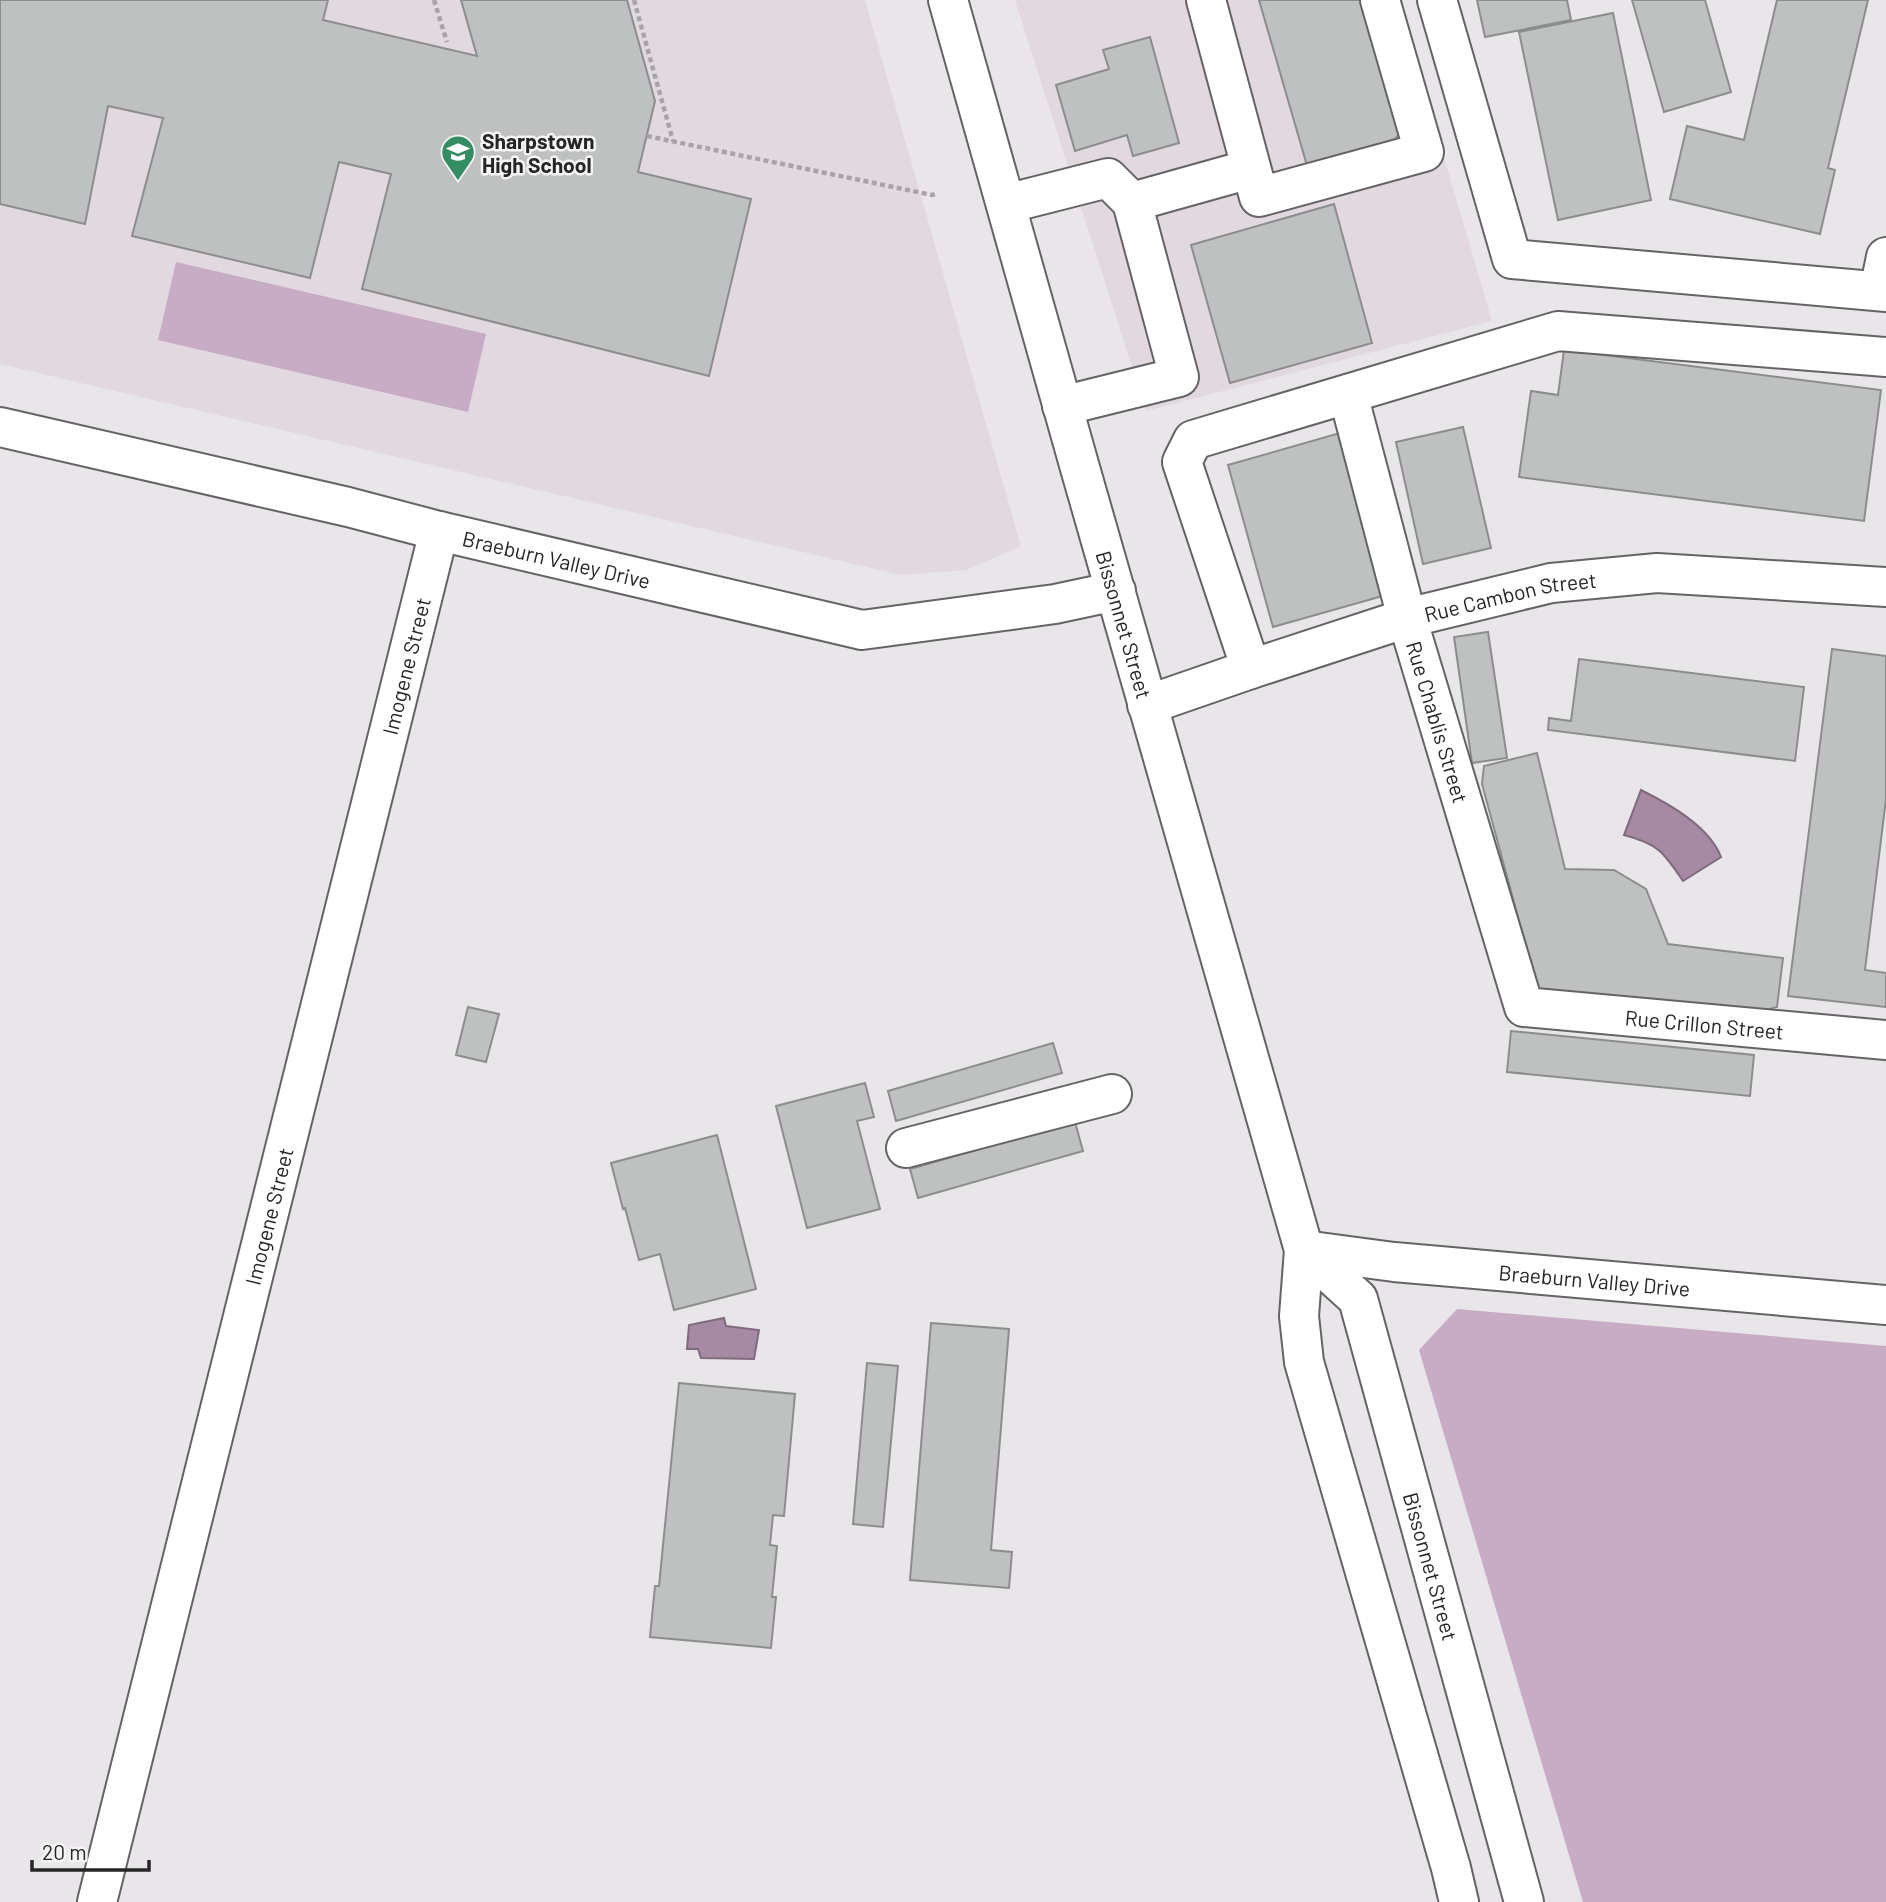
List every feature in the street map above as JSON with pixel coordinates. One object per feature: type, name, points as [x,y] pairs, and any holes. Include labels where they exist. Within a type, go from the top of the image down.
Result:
[{"type":"street","name":"Bissonnet Street","points":[[948,0],[1304,1250],[1299,1315],[1304,1362],[1455,1885]]},
{"type":"street","points":[[1206,0],[1259,197],[1424,152],[1380,0]]},
{"type":"street","points":[[1437,0],[1512,259],[1883,280]]},
{"type":"street","points":[[1132,202],[1250,169]]},
{"type":"street","points":[[1006,204],[1108,178],[1132,202],[1179,377],[1062,406]]},
{"type":"street","points":[[1251,668],[1182,461],[1193,440],[1558,331],[1886,357]]},
{"type":"street","name":"Rue Chablis Street","points":[[1348,394],[1407,618],[1524,1007]]},
{"type":"street","name":"Braeburn Valley Drive","points":[[0,427],[862,630],[1055,604],[1116,591]]},
{"type":"street","name":"Imogene Street","points":[[97,1902],[439,531]]},
{"type":"street","name":"Rue Cambon Street","points":[[1147,705],[1407,618],[1551,583],[1657,573],[1886,587]]},
{"type":"street","name":"Rue Crillon Street","points":[[1524,1007],[1886,1040]]},
{"type":"street","points":[[906,1148],[1112,1094]]},
{"type":"street","name":"Bissonnet Street","points":[[1304,1250],[1358,1299],[1524,1902]]},
{"type":"street","name":"Braeburn Valley Drive","points":[[1304,1250],[1394,1262],[1886,1305]]},
{"type":"street","points":[[1455,1885],[1511,1852]]},
{"type":"path","points":[[434,0],[447,42]]},
{"type":"path","points":[[634,0],[673,141]]},
{"type":"path","points":[[647,136],[932,195],[939,193]]},
{"type":"shaded area","name":"Sharpstown High School","points":[[0,0],[865,0],[1021,546],[966,570],[901,575],[0,364]]},
{"type":"shaded area","points":[[1015,0],[1398,0],[1492,321],[1146,411]]},
{"type":"shaded area","points":[[176,262],[486,334],[468,412],[158,340]]},
{"type":"shaded area","points":[[1641,790],[1698,826],[1721,857],[1683,881],[1660,851],[1645,842],[1624,835]]},
{"type":"shaded area","points":[[1457,1309],[1886,1346],[1886,1902],[1583,1902],[1419,1350]]},
{"type":"shaded area","points":[[724,1318],[726,1326],[759,1330],[754,1359],[701,1358],[698,1349],[687,1349],[689,1325]]},
{"type":"building","points":[[0,0],[328,0],[323,20],[477,56],[461,0],[627,0],[655,101],[638,172],[751,199],[709,376],[362,289],[391,174],[339,162],[310,278],[132,236],[163,118],[108,106],[85,224],[0,204]]},
{"type":"building","points":[[1259,0],[1363,0],[1401,131],[1385,154],[1310,176]]},
{"type":"building","points":[[1477,0],[1567,0],[1571,20],[1485,37]]},
{"type":"building","points":[[1632,0],[1705,0],[1731,92],[1664,112]]},
{"type":"building","points":[[1777,0],[1868,0],[1828,168],[1835,170],[1820,234],[1670,199],[1687,126],[1744,140]]},
{"type":"building","points":[[1613,13],[1651,200],[1558,220],[1519,32]]},
{"type":"building","points":[[1150,37],[1179,143],[1133,156],[1127,135],[1075,151],[1056,85],[1109,69],[1103,50]]},
{"type":"building","points":[[1334,204],[1372,343],[1230,383],[1191,245]]},
{"type":"building","points":[[1564,350],[1881,390],[1864,521],[1519,477],[1531,391],[1558,395]]},
{"type":"building","points":[[1463,427],[1491,548],[1423,564],[1396,442]]},
{"type":"building","points":[[1340,433],[1386,595],[1273,627],[1228,465]]},
{"type":"building","points":[[1488,632],[1507,758],[1472,763],[1454,637]]},
{"type":"building","points":[[1832,649],[1886,656],[1886,799],[1865,970],[1886,973],[1886,1007],[1788,996]]},
{"type":"building","points":[[1579,659],[1804,687],[1795,761],[1548,730],[1549,718],[1571,721]]},
{"type":"building","points":[[1537,753],[1565,869],[1614,870],[1646,889],[1668,944],[1783,958],[1777,1007],[1755,1013],[1538,991],[1482,784],[1484,766]]},
{"type":"building","points":[[468,1007],[499,1014],[486,1062],[456,1055]]},
{"type":"building","points":[[1511,1031],[1754,1055],[1750,1096],[1507,1072]]},
{"type":"building","points":[[1053,1043],[1062,1073],[896,1121],[888,1091]]},
{"type":"building","points":[[865,1083],[874,1117],[857,1121],[880,1209],[807,1228],[776,1106]]},
{"type":"building","points":[[1075,1122],[1083,1151],[918,1198],[910,1169]]},
{"type":"building","points":[[717,1135],[756,1289],[674,1310],[660,1254],[639,1260],[611,1163]]},
{"type":"building","points":[[931,1323],[1009,1329],[991,1550],[1012,1552],[1009,1588],[910,1580]]},
{"type":"building","points":[[867,1363],[898,1366],[883,1527],[853,1524]]},
{"type":"building","points":[[679,1383],[795,1394],[784,1516],[773,1515],[770,1545],[777,1546],[771,1648],[650,1637],[655,1586],[659,1586]]},
{"type":"place","name":"Sharpstown High School","points":[[458,182]]}]
